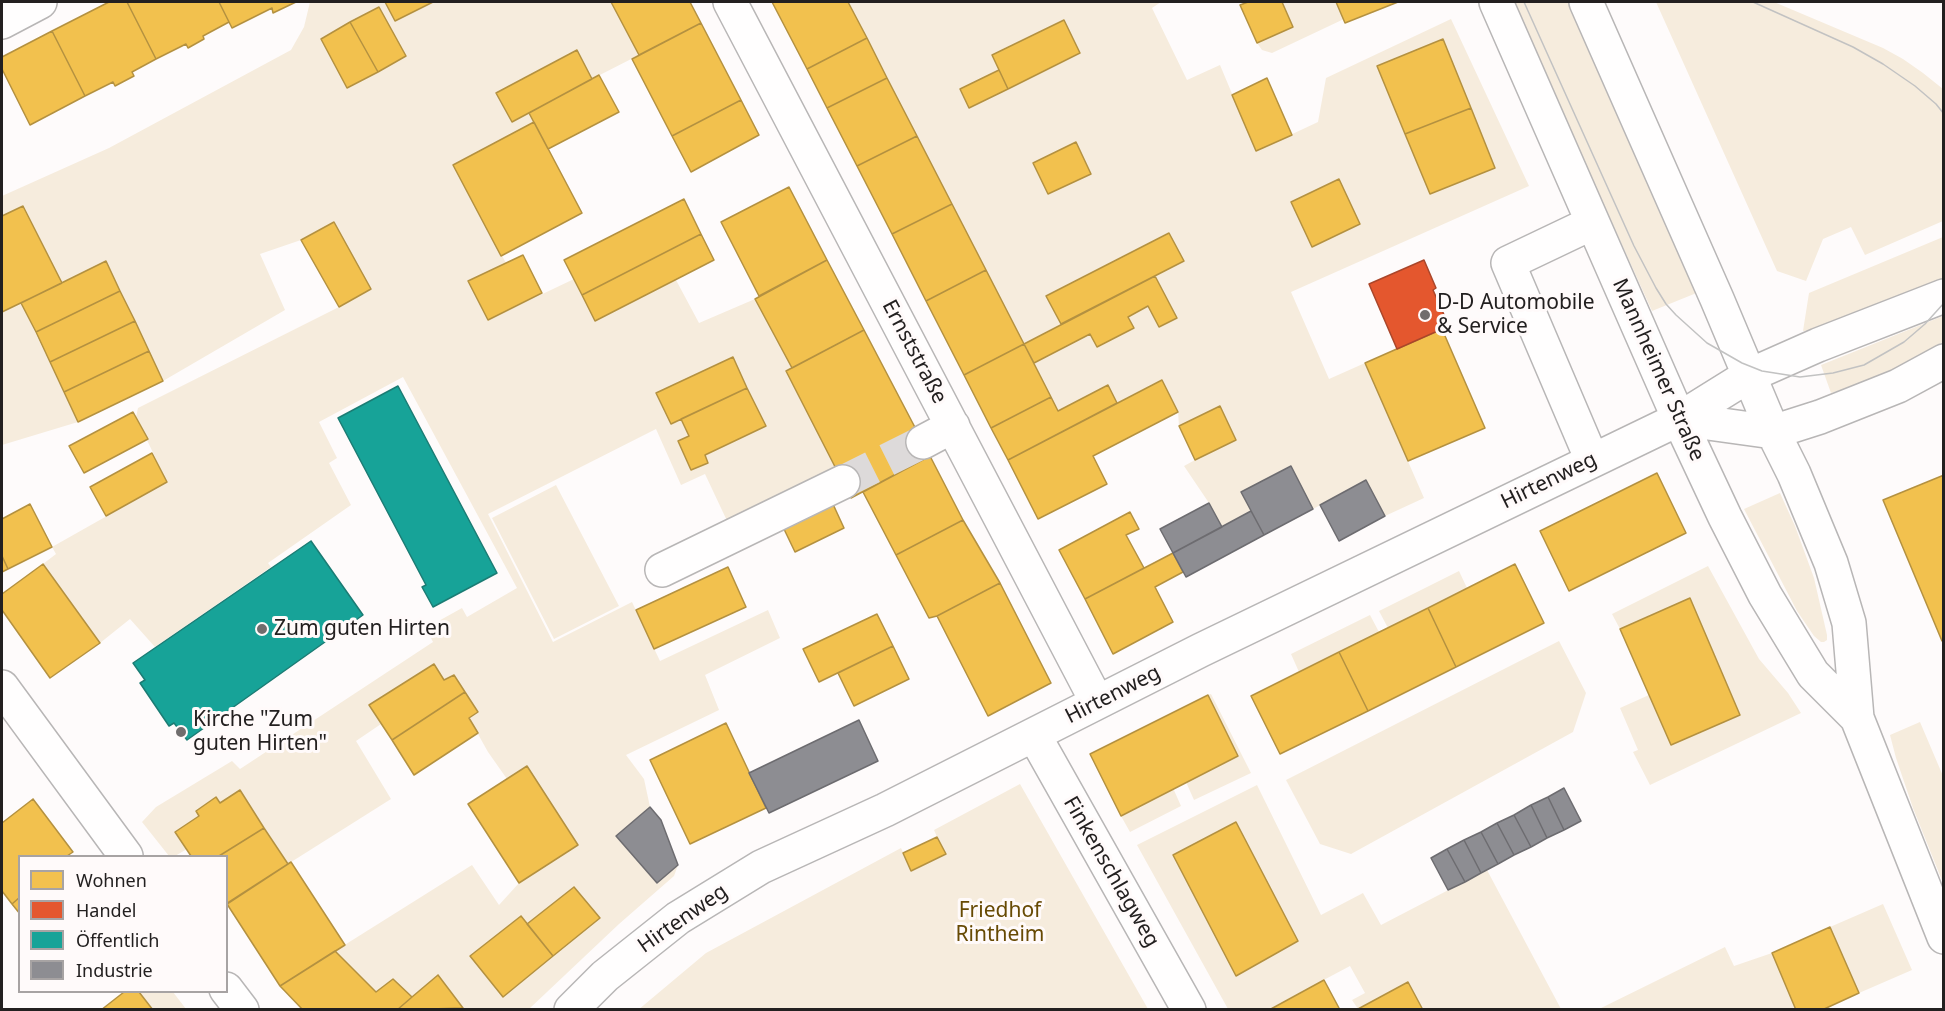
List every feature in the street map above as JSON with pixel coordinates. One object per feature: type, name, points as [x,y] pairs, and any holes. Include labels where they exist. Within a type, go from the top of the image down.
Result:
[{"type":"street","points":[[2,22],[40,2]]},
{"type":"street","name":"Ernststraße","points":[[730,2],[1097,702]]},
{"type":"street","name":"Mannheimer Straße","points":[[1496,2],[1592,223],[1725,518],[1765,595],[1813,674],[1857,718]]},
{"type":"street","name":"Mannheimer Straße","points":[[1586,2],[1831,562],[1849,623],[1857,718],[1944,937]]},
{"type":"street","points":[[1592,223],[1508,263],[1592,460]]},
{"type":"street","name":"Hirtenweg","points":[[571,1010],[605,976],[678,918],[760,867],[885,810],[1267,617],[1679,418],[1748,376],[1818,345],[1944,296]]},
{"type":"street","points":[[1679,418],[1773,432],[1820,417],[1898,386],[1944,361]]},
{"type":"street","points":[[922,442],[953,426]]},
{"type":"street","points":[[662,570],[843,483]]},
{"type":"street","points":[[2,687],[125,855]]},
{"type":"street","name":"Finkenschlagweg","points":[[1034,735],[1190,1010]]},
{"type":"street","points":[[228,992],[242,1010]]},
{"type":"green space","points":[[310,2],[385,2],[395,21],[433,2],[611,2],[639,55],[592,79],[576,50],[496,93],[512,122],[529,113],[534,122],[453,165],[506,263],[488,320],[574,279],[595,321],[676,280],[699,323],[755,299],[792,368],[786,372],[838,471],[729,525],[705,474],[681,485],[656,429],[488,514],[553,642],[632,602],[660,661],[768,610],[780,638],[705,675],[719,710],[626,755],[644,779],[650,807],[617,836],[657,883],[678,865],[674,876],[619,924],[529,1009],[461,1009],[463,1008],[438,976],[412,997],[376,992],[335,951],[472,865],[499,905],[519,883],[577,845],[527,766],[507,779],[488,752],[469,718],[477,711],[454,675],[444,680],[434,664],[370,705],[381,724],[356,741],[391,799],[288,864],[240,790],[220,803],[215,798],[196,811],[199,816],[175,832],[187,849],[177,855],[168,855],[142,822],[156,807],[232,761],[240,769],[433,642],[426,628],[462,608],[467,617],[517,588],[403,377],[319,422],[337,458],[329,463],[351,505],[268,563],[271,567],[155,647],[130,619],[100,643],[43,564],[56,554],[52,547],[167,482],[136,417],[138,408],[339,307],[370,289],[334,223],[301,240],[260,254],[285,310],[163,381],[106,262],[62,283],[24,206],[2,216],[2,196],[109,148],[291,50],[304,27]]},
{"type":"green space","points":[[848,2],[1161,2],[1152,8],[1187,80],[1220,65],[1256,151],[1318,122],[1326,78],[1451,19],[1529,186],[1291,292],[1329,379],[1365,363],[1424,498],[1385,516],[1366,481],[1313,509],[1290,466],[1241,492],[1251,511],[1222,527],[1184,466],[1195,460],[1220,407],[1179,426],[1178,412],[1161,380],[1117,403],[1058,411],[1034,363],[1090,334],[1098,347],[1134,328],[1128,317],[1148,306],[1159,327],[1176,318],[1155,276],[1183,261],[1168,233],[1047,295],[1061,324],[1024,344]],"holes":[[[1064,20],[1080,54],[969,108],[960,89],[999,70],[992,54]],[[1076,142],[1091,174],[1048,194],[1033,163]]]},
{"type":"green space","points":[[1282,2],[1336,2],[1344,19],[1272,53],[1262,50],[1257,43],[1292,27]]},
{"type":"green space","points":[[1512,2],[1569,2],[1668,218],[1699,292],[1652,311]]},
{"type":"green space","points":[[1656,2],[1774,2],[1883,48],[1923,73],[1943,89],[1943,221],[1865,255],[1851,227],[1823,239],[1806,281],[1777,271]]},
{"type":"green space","points":[[1943,237],[1943,279],[1831,325],[1817,330],[1803,331],[1809,293]]},
{"type":"green space","points":[[21,303],[78,422],[2,445],[2,312]]},
{"type":"green space","points":[[1943,316],[1943,342],[1900,366],[1857,385],[1831,393],[1821,365]]},
{"type":"green space","points":[[556,485],[619,606],[554,639],[492,518]]},
{"type":"green space","points":[[1780,493],[1814,578],[1827,635],[1827,640],[1824,642],[1814,636],[1797,611],[1744,509]]},
{"type":"green space","points":[[1708,566],[1759,659],[1788,693],[1801,713],[1650,785],[1633,752],[1638,750],[1620,708],[1649,695],[1671,745],[1740,714],[1690,598],[1620,629],[1612,614]]},
{"type":"green space","points":[[1459,571],[1467,588],[1388,628],[1379,611]]},
{"type":"green space","points":[[1370,615],[1379,632],[1299,672],[1291,654]]},
{"type":"green space","points":[[1559,641],[1586,693],[1573,732],[1351,854],[1320,844],[1286,780]]},
{"type":"green space","points":[[1211,694],[1251,773],[1194,800],[1186,782],[1238,756],[1208,695]]},
{"type":"green space","points":[[1920,722],[1943,776],[1943,883],[1913,808],[1890,735]]},
{"type":"green space","name":"Friedhof Rintheim","points":[[1020,784],[1148,1009],[638,1010],[706,953],[901,848],[912,871],[945,855],[934,830]]},
{"type":"green space","points":[[1257,785],[1321,915],[1363,893],[1381,925],[1487,870],[1561,1009],[1423,1009],[1408,982],[1358,1009],[1352,1000],[1365,993],[1350,966],[1269,1009],[1228,1009],[1137,845]]},
{"type":"green space","points":[[1173,788],[1181,806],[1130,832],[1121,816]]},
{"type":"green space","points":[[1883,904],[1912,970],[1859,993],[1830,927]]},
{"type":"green space","points":[[1725,947],[1734,966],[1772,953],[1796,1009],[1597,1010]]},
{"type":"green space","points":[[140,993],[174,993],[186,1009],[153,1009]]},
{"type":"building: Wohnen","points":[[109,2],[127,2],[156,59],[132,72],[134,76],[115,86],[113,82],[85,96],[52,31]]},
{"type":"building: Wohnen","points":[[127,2],[219,2],[229,22],[203,36],[204,39],[188,48],[186,44],[156,59]]},
{"type":"building: Wohnen","points":[[219,2],[296,2],[273,13],[272,8],[232,28]]},
{"type":"building: Wohnen","points":[[385,2],[433,2],[395,21]]},
{"type":"building: Wohnen","points":[[611,2],[690,2],[701,23],[639,55]]},
{"type":"building: Wohnen","points":[[772,2],[848,2],[867,38],[807,69]]},
{"type":"building: Wohnen","points":[[1248,2],[1282,2],[1293,27],[1257,43],[1240,5]]},
{"type":"building: Wohnen","points":[[1336,2],[1398,2],[1345,23]]},
{"type":"building: Wohnen","points":[[379,7],[406,56],[378,72],[350,22]]},
{"type":"building: Wohnen","points":[[1064,20],[1080,53],[1008,89],[992,55]]},
{"type":"building: Wohnen","points":[[350,22],[378,72],[347,88],[321,39]]},
{"type":"building: Wohnen","points":[[701,23],[741,100],[672,136],[632,59]]},
{"type":"building: Wohnen","points":[[52,31],[85,96],[30,125],[2,69],[2,57]]},
{"type":"building: Wohnen","points":[[867,38],[887,78],[827,108],[807,69]]},
{"type":"building: Wohnen","points":[[1443,39],[1471,108],[1405,134],[1377,66]]},
{"type":"building: Wohnen","points":[[577,50],[592,79],[512,122],[496,93]]},
{"type":"building: Wohnen","points":[[999,70],[1008,89],[969,108],[960,89]]},
{"type":"building: Wohnen","points":[[599,75],[619,112],[548,149],[529,113]]},
{"type":"building: Wohnen","points":[[887,78],[917,136],[857,166],[827,108]]},
{"type":"building: Wohnen","points":[[1267,78],[1292,135],[1256,151],[1232,95]]},
{"type":"building: Wohnen","points":[[741,100],[759,135],[691,172],[672,136]]},
{"type":"building: Wohnen","points":[[1471,108],[1495,168],[1430,194],[1405,134]]},
{"type":"building: Wohnen","points":[[534,122],[582,213],[501,256],[453,165]]},
{"type":"building: Wohnen","points":[[917,136],[952,204],[892,234],[857,166]]},
{"type":"building: Wohnen","points":[[1076,142],[1091,174],[1048,194],[1033,163]]},
{"type":"building: Wohnen","points":[[1339,179],[1360,224],[1312,247],[1291,202]]},
{"type":"building: Wohnen","points":[[789,187],[827,260],[759,296],[721,222]]},
{"type":"building: Wohnen","points":[[684,199],[701,234],[582,295],[564,260]]},
{"type":"building: Wohnen","points":[[952,204],[986,270],[926,301],[892,234]]},
{"type":"building: Wohnen","points":[[23,206],[62,283],[2,312],[2,216]]},
{"type":"building: Wohnen","points":[[334,222],[371,289],[339,307],[301,240]]},
{"type":"building: Wohnen","points":[[1169,233],[1184,261],[1061,324],[1046,296]]},
{"type":"building: Wohnen","points":[[701,234],[714,260],[595,321],[582,295]]},
{"type":"building: Wohnen","points":[[523,255],[542,293],[488,320],[468,281]]},
{"type":"building: Wohnen","points":[[827,260],[864,330],[792,368],[755,299]]},
{"type":"building: Wohnen","points":[[106,261],[120,291],[36,332],[21,303]]},
{"type":"building: Wohnen","points":[[986,270],[1024,344],[964,375],[926,301]]},
{"type":"building: Wohnen","points":[[1155,276],[1177,318],[1159,327],[1148,306],[1128,317],[1134,328],[1097,347],[1090,334],[1034,363],[1024,344]]},
{"type":"building: Wohnen","points":[[120,291],[135,321],[50,362],[36,332]]},
{"type":"building: Wohnen","points":[[135,321],[149,351],[64,392],[50,362]]},
{"type":"building: Wohnen","points":[[1442,329],[1485,428],[1408,461],[1365,363]]},
{"type":"building: Wohnen","points":[[864,330],[930,456],[851,498],[786,371]]},
{"type":"building: Wohnen","points":[[1024,344],[1051,397],[991,428],[964,375]]},
{"type":"building: Wohnen","points":[[149,351],[163,381],[78,422],[64,392]]},
{"type":"building: Wohnen","points":[[733,357],[747,388],[671,424],[656,393]]},
{"type":"building: Wohnen","points":[[1162,380],[1178,412],[1093,456],[1107,484],[1038,519],[1008,460]]},
{"type":"building: Wohnen","points":[[1108,385],[1117,403],[1008,460],[991,428],[1051,397],[1058,411]]},
{"type":"building: Wohnen","points":[[747,388],[766,426],[705,455],[708,463],[691,470],[678,441],[689,436],[681,419]]},
{"type":"building: Wohnen","points":[[1220,406],[1236,440],[1195,460],[1179,426]]},
{"type":"building: Wohnen","points":[[133,412],[148,439],[84,473],[69,446]]},
{"type":"building: Wohnen","points":[[152,453],[167,482],[106,516],[90,487]]},
{"type":"building: Wohnen","points":[[930,456],[963,520],[896,555],[863,492]]},
{"type":"building: Wohnen","points":[[1657,473],[1686,533],[1569,591],[1540,531]]},
{"type":"building: Wohnen","points":[[1944,475],[1944,641],[1942,641],[1883,500]]},
{"type":"building: Wohnen","points":[[832,502],[844,528],[795,552],[783,527]]},
{"type":"building: Wohnen","points":[[30,504],[52,547],[8,569],[2,556],[2,519]]},
{"type":"building: Wohnen","points":[[1130,512],[1139,529],[1126,535],[1144,568],[1085,599],[1059,550]]},
{"type":"building: Wohnen","points":[[963,520],[1000,583],[929,618],[896,555]]},
{"type":"building: Wohnen","points":[[1173,553],[1183,572],[1155,587],[1173,622],[1113,654],[1085,599]]},
{"type":"building: Wohnen","points":[[2,556],[8,569],[2,572]]},
{"type":"building: Wohnen","points":[[43,564],[100,643],[50,678],[2,610],[2,594]]},
{"type":"building: Wohnen","points":[[1515,564],[1544,623],[1456,667],[1428,608]]},
{"type":"building: Wohnen","points":[[728,567],[746,607],[654,649],[636,610]]},
{"type":"building: Wohnen","points":[[1000,583],[1051,683],[988,716],[937,616]]},
{"type":"building: Wohnen","points":[[1690,598],[1740,715],[1671,745],[1620,629]]},
{"type":"building: Wohnen","points":[[1428,608],[1456,667],[1368,711],[1339,652]]},
{"type":"building: Wohnen","points":[[877,614],[893,646],[819,682],[803,649]]},
{"type":"building: Wohnen","points":[[893,646],[909,679],[854,706],[838,673]]},
{"type":"building: Wohnen","points":[[1339,652],[1368,711],[1280,754],[1251,696]]},
{"type":"building: Wohnen","points":[[434,664],[444,680],[454,675],[465,692],[392,740],[369,705]]},
{"type":"building: Wohnen","points":[[465,692],[478,712],[469,718],[478,733],[414,775],[392,740]]},
{"type":"building: Wohnen","points":[[1208,695],[1238,756],[1121,816],[1090,754]]},
{"type":"building: Wohnen","points":[[726,723],[766,808],[690,844],[650,760]]},
{"type":"building: Wohnen","points":[[527,766],[578,845],[519,883],[468,804]]},
{"type":"building: Wohnen","points":[[240,790],[264,828],[221,855],[190,855],[175,832],[199,816],[196,811],[216,797],[220,803]]},
{"type":"building: Wohnen","points":[[33,799],[73,852],[68,855],[18,855],[18,899],[12,904],[2,891],[2,823]]},
{"type":"building: Wohnen","points":[[1236,822],[1298,941],[1236,976],[1173,855]]},
{"type":"building: Wohnen","points":[[264,828],[288,864],[228,903],[228,855],[221,855]]},
{"type":"building: Wohnen","points":[[937,837],[946,854],[911,871],[903,853]]},
{"type":"building: Wohnen","points":[[291,862],[345,945],[280,986],[228,903]]},
{"type":"building: Wohnen","points":[[574,887],[600,918],[553,956],[527,924]]},
{"type":"building: Wohnen","points":[[18,899],[18,912],[12,904]]},
{"type":"building: Wohnen","points":[[521,916],[553,956],[503,997],[470,956]]},
{"type":"building: Wohnen","points":[[1830,927],[1859,993],[1822,1010],[1796,1010],[1772,953]]},
{"type":"building: Wohnen","points":[[335,951],[376,992],[393,979],[412,997],[397,1010],[303,1010],[280,986]]},
{"type":"building: Wohnen","points":[[438,975],[463,1008],[397,1010],[412,997]]},
{"type":"building: Wohnen","points":[[1324,980],[1339,1008],[1336,1010],[1269,1010]]},
{"type":"building: Wohnen","points":[[1408,982],[1423,1010],[1358,1009]]},
{"type":"building: Wohnen","points":[[123,993],[140,993],[153,1010],[101,1010]]},
{"type":"building: Handel","points":[[1424,260],[1436,288],[1433,290],[1449,326],[1397,349],[1369,284]]},
{"type":"building: Öffentlich","points":[[398,386],[497,573],[433,607],[422,587],[426,585],[338,418]]},
{"type":"building: Öffentlich","name":"Zum guten Hirten","points":[[311,541],[363,615],[187,740],[174,723],[169,726],[140,683],[145,680],[133,663]]},
{"type":"building: Industrie","points":[[1291,466],[1313,509],[1264,535],[1241,492]]},
{"type":"building: Industrie","points":[[1366,480],[1385,516],[1339,541],[1320,505]]},
{"type":"building: Industrie","points":[[1209,503],[1222,527],[1173,553],[1160,529]]},
{"type":"building: Industrie","points":[[1251,511],[1264,535],[1186,577],[1173,553]]},
{"type":"building: Industrie","points":[[859,720],[878,761],[769,813],[749,773]]},
{"type":"building: Industrie","points":[[1564,788],[1581,821],[1564,830],[1548,797]]},
{"type":"building: Industrie","points":[[1548,797],[1564,830],[1547,838],[1531,805]]},
{"type":"building: Industrie","points":[[1531,805],[1547,838],[1531,847],[1514,815]]},
{"type":"building: Industrie","points":[[650,807],[661,820],[678,865],[657,883],[616,836]]},
{"type":"building: Industrie","points":[[1514,815],[1531,847],[1514,855],[1497,823]]},
{"type":"building: Industrie","points":[[1497,823],[1514,855],[1498,864],[1481,832]]},
{"type":"building: Industrie","points":[[1481,832],[1498,864],[1481,873],[1464,840]]},
{"type":"building: Industrie","points":[[1464,840],[1481,873],[1465,882],[1447,849]]},
{"type":"building: Industrie","points":[[1447,849],[1465,882],[1448,890],[1431,858]]},
{"type":"tunnel","points":[[843,482],[923,442]]},
{"type":"tram line","points":[[1524,2],[1634,246],[1656,288],[1676,315],[1707,343],[1742,363],[1762,371],[1800,377],[1833,373],[1864,365],[1904,342],[1944,303]]},
{"type":"tram line","points":[[1753,2],[1853,47],[1883,64],[1915,86],[1944,114]]},
{"type":"place","name":"D-D Automobile & Service","points":[[1425,315]]},
{"type":"place","name":"Zum guten Hirten","points":[[262,629]]},
{"type":"place","name":"Kirche \"Zum guten Hirten\"","points":[[181,732]]}]
